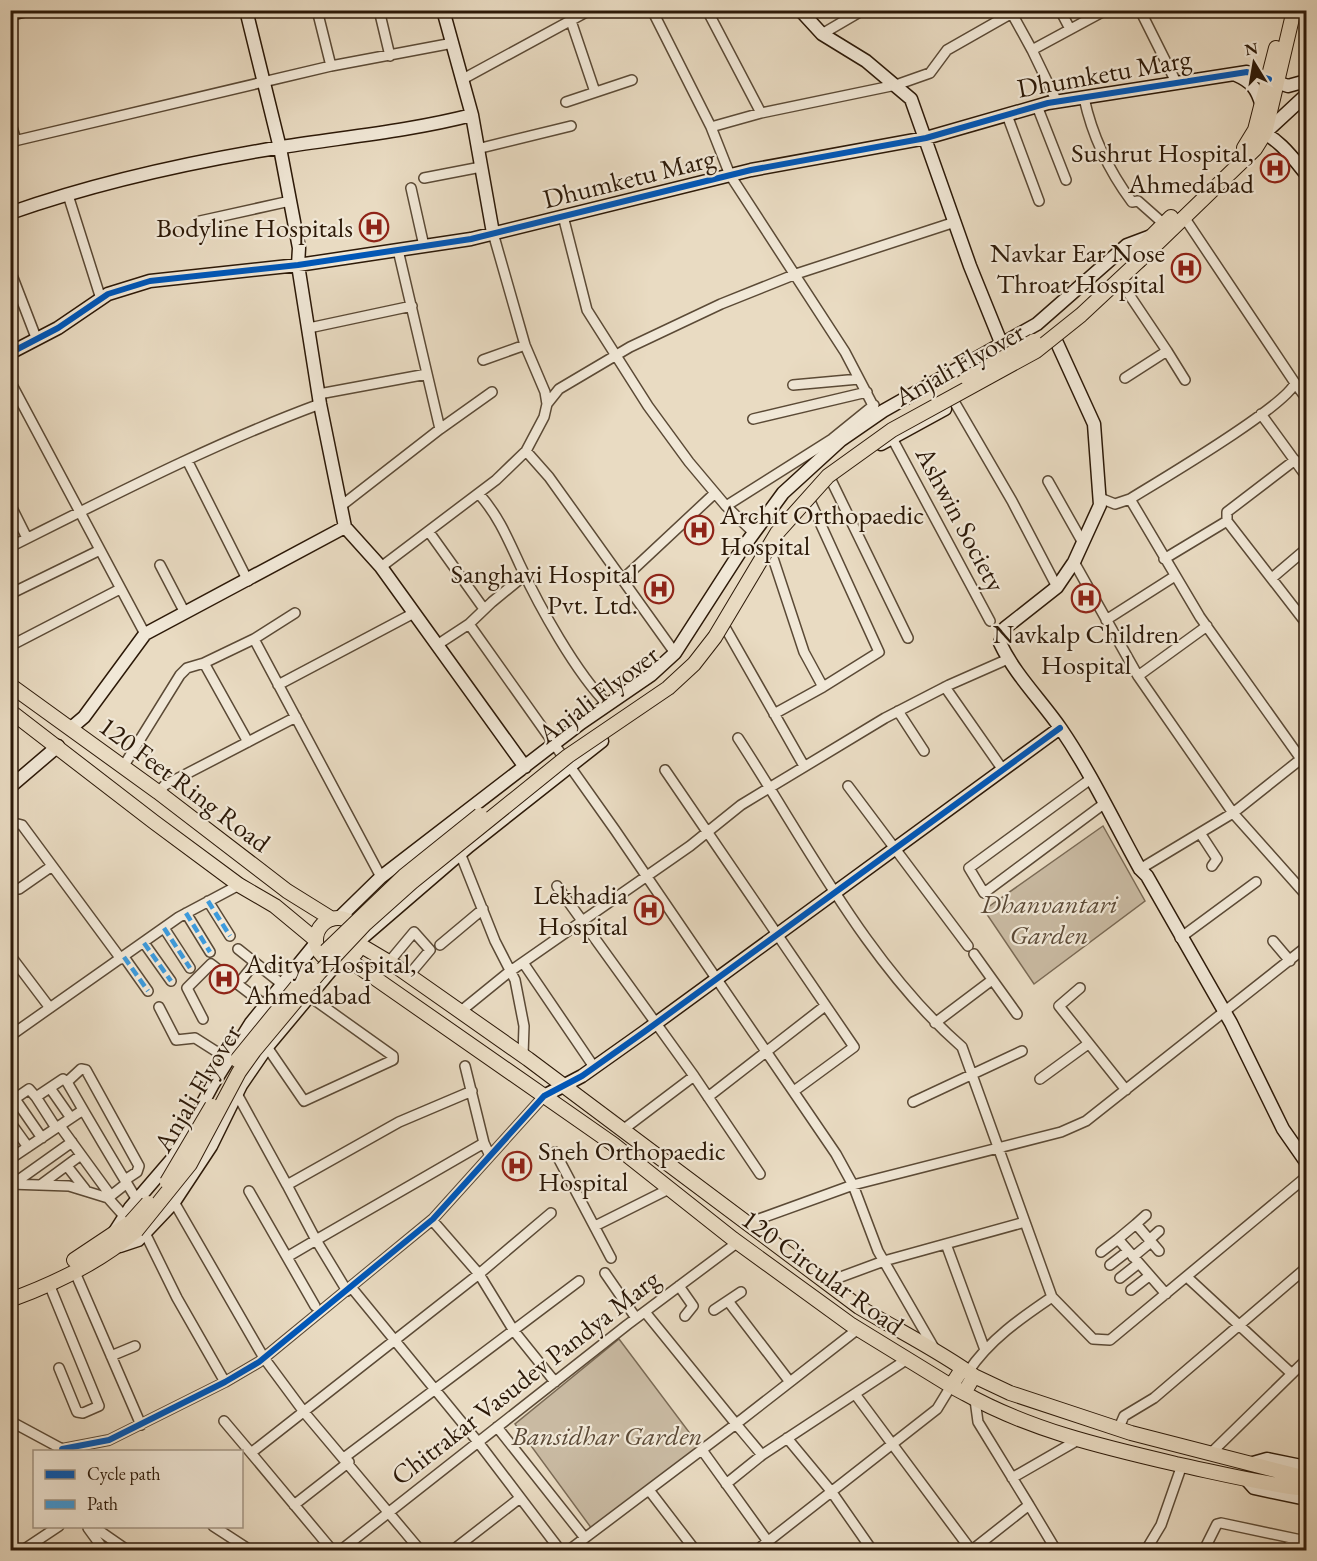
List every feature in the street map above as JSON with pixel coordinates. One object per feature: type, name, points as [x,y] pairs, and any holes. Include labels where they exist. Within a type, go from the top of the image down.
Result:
[{"type":"main road","points":[[1260,131],[1262,106],[1273,82],[1285,10]]},
{"type":"main road","points":[[1141,256],[1243,163],[1260,131],[1294,10]]},
{"type":"main road","name":"Anjali Flyover","points":[[115,1242],[134,1225],[190,1164],[239,1072],[249,1058],[319,973],[365,924],[412,882],[568,756],[668,688],[693,664],[715,637],[777,533],[828,476],[892,430],[1036,351],[1081,315],[1141,256],[1151,236],[1237,157],[1260,131]]},
{"type":"main road","name":"120 Feet Ring Road","points":[[10,685],[158,792],[287,891],[335,918]]},
{"type":"main road","name":"120 Feet Ring Road","points":[[10,711],[239,885],[275,906],[316,942]]},
{"type":"main road","points":[[335,918],[351,922],[361,942],[343,962],[325,959],[316,942],[320,927],[335,918]]},
{"type":"main road","name":"120 Circular Road","points":[[361,942],[563,1084],[860,1306],[968,1372],[1010,1393],[1118,1430],[1306,1478]]},
{"type":"main road","name":"120 Circular Road","points":[[343,962],[544,1096],[858,1329],[969,1396]]},
{"type":"main road","points":[[10,1300],[49,1284],[115,1242]]},
{"type":"main road","points":[[10,1291],[37,1281],[115,1242]]},
{"type":"main road","points":[[951,1386],[968,1372]]},
{"type":"main road","points":[[968,1372],[969,1396],[1078,1440],[1106,1449],[1246,1479],[1306,1489]]},
{"type":"street","points":[[10,14],[27,10]]},
{"type":"street","points":[[246,10],[280,148],[299,248],[298,265],[320,399],[345,527],[381,567],[525,767]]},
{"type":"street","points":[[317,10],[331,66]]},
{"type":"street","points":[[379,10],[390,56]]},
{"type":"street","points":[[464,79],[590,10]]},
{"type":"street","points":[[652,10],[711,127],[729,175],[796,274],[892,438]]},
{"type":"street","points":[[707,10],[761,113]]},
{"type":"street","points":[[800,10],[822,34],[866,61],[911,99],[1002,345]]},
{"type":"street","points":[[822,34],[863,10]]},
{"type":"street","points":[[1060,10],[1071,29]]},
{"type":"street","points":[[1032,50],[1106,10]]},
{"type":"street","points":[[1140,10],[1177,84]]},
{"type":"street","points":[[381,567],[479,494],[526,451],[544,417],[547,404],[545,392],[525,345],[493,233],[472,115],[444,11]]},
{"type":"street","points":[[711,127],[761,113],[896,85],[930,73],[947,50],[1011,12],[1057,102]]},
{"type":"street","points":[[571,21],[595,92]]},
{"type":"street","points":[[10,120],[13,142],[331,66],[453,43]]},
{"type":"street","name":"Dhumketu Marg","points":[[10,353],[37,340],[108,294],[150,281],[298,265],[493,233],[729,175],[926,138],[1057,102],[1247,72],[1288,86],[1306,81]]},
{"type":"street","points":[[1234,75],[1248,80],[1257,89],[1262,106]]},
{"type":"street","points":[[566,102],[632,80]]},
{"type":"street","points":[[1306,95],[1260,131],[1288,152],[1306,174]]},
{"type":"street","points":[[1083,98],[1093,134],[1124,190],[1132,202],[1138,201],[1164,224]]},
{"type":"street","points":[[1037,106],[1066,180]]},
{"type":"street","points":[[10,213],[142,175],[280,148],[441,123],[472,115]]},
{"type":"street","points":[[1008,115],[1039,201]]},
{"type":"street","points":[[477,149],[571,126]]},
{"type":"street","points":[[424,178],[481,167]]},
{"type":"street","points":[[411,188],[424,246]]},
{"type":"street","points":[[68,195],[101,299]]},
{"type":"street","points":[[200,221],[290,201]]},
{"type":"street","points":[[563,216],[587,310],[614,356],[648,406],[715,493],[771,552],[804,652],[823,687]]},
{"type":"street","points":[[1184,218],[1306,398]]},
{"type":"street","points":[[547,404],[559,389],[614,356],[722,304],[796,274],[955,222]]},
{"type":"street","points":[[726,506],[876,410],[1002,345],[1037,324],[1127,245],[1151,236]]},
{"type":"street","points":[[398,250],[440,429]]},
{"type":"street","points":[[361,942],[460,854],[569,765],[679,687],[726,629],[771,552],[811,503],[832,482],[892,438],[1040,356],[1139,269],[1141,256]]},
{"type":"street","points":[[10,270],[37,340]]},
{"type":"street","points":[[1122,284],[1185,380]]},
{"type":"street","points":[[309,328],[411,306]]},
{"type":"street","points":[[1057,343],[1094,424],[1100,505],[1074,562],[1057,587],[1005,628],[999,643],[1008,659],[1060,728],[1092,778],[1140,869],[1147,876],[1180,938],[1224,1011],[1283,1129],[1306,1162]]},
{"type":"street","points":[[483,360],[525,345]]},
{"type":"street","points":[[1125,378],[1167,351]]},
{"type":"street","points":[[10,547],[320,399],[428,374]]},
{"type":"street","points":[[793,385],[859,380]]},
{"type":"street","points":[[10,381],[145,634]]},
{"type":"street","points":[[1100,498],[1115,504],[1130,499],[1196,459],[1260,414],[1295,383]]},
{"type":"street","points":[[340,506],[492,392]]},
{"type":"street","points":[[753,419],[867,392]]},
{"type":"street","points":[[955,403],[1057,587]]},
{"type":"street","points":[[335,918],[381,877],[554,744],[651,675],[675,653],[783,493],[876,410]]},
{"type":"street","points":[[1260,414],[1306,476]]},
{"type":"street","name":"Ashwin Society","points":[[892,438],[990,621]]},
{"type":"street","points":[[526,451],[549,477],[675,653]]},
{"type":"street","points":[[1295,460],[1227,512],[1227,520],[1306,624]]},
{"type":"street","points":[[188,462],[248,581]]},
{"type":"street","points":[[1048,480],[1083,543]]},
{"type":"street","points":[[832,482],[908,638]]},
{"type":"street","points":[[623,579],[715,493]]},
{"type":"street","points":[[479,494],[492,507],[555,631],[608,705]]},
{"type":"street","points":[[1130,499],[1164,559],[1207,626],[1304,757],[1233,813],[1140,869]]},
{"type":"street","points":[[774,714],[879,652],[811,503]]},
{"type":"street","points":[[10,504],[27,538]]},
{"type":"street","points":[[1164,559],[1227,520]]},
{"type":"street","points":[[71,728],[84,717],[145,634],[248,581],[345,527]]},
{"type":"street","points":[[429,532],[484,609]]},
{"type":"street","points":[[1272,578],[1306,549]]},
{"type":"street","points":[[10,594],[100,550]]},
{"type":"street","points":[[1074,562],[1138,676],[1233,813],[1306,895]]},
{"type":"street","points":[[160,565],[185,613]]},
{"type":"street","points":[[437,645],[469,624],[525,575]]},
{"type":"street","points":[[1106,620],[1175,576]]},
{"type":"street","points":[[10,646],[120,590]]},
{"type":"street","points":[[278,685],[414,613]]},
{"type":"street","points":[[123,766],[180,675],[187,668],[204,663],[254,639],[295,614]]},
{"type":"street","points":[[469,624],[794,1091],[853,1185],[884,1262],[939,1355]]},
{"type":"street","points":[[1138,676],[1207,626]]},
{"type":"street","points":[[726,629],[804,766]]},
{"type":"street","points":[[254,639],[381,877]]},
{"type":"street","points":[[460,1011],[509,972],[524,964],[645,877],[741,805],[898,711],[1008,659]]},
{"type":"street","points":[[204,663],[248,742]]},
{"type":"street","points":[[945,687],[1003,770]]},
{"type":"street","points":[[898,711],[924,750]]},
{"type":"street","points":[[158,792],[165,785],[296,717]]},
{"type":"street","points":[[10,1421],[62,1450],[109,1440],[225,1382],[264,1358],[432,1220],[544,1096],[594,1067],[655,1024],[1060,728]]},
{"type":"street","points":[[738,738],[836,892],[901,985],[935,1023],[962,1047],[1052,1297],[1093,1339],[1110,1340],[1306,1177]]},
{"type":"street","points":[[10,787],[58,746]]},
{"type":"street","points":[[665,770],[854,1047],[794,1091]]},
{"type":"street","points":[[1092,778],[969,868],[984,893],[1105,803]]},
{"type":"street","points":[[848,786],[897,849],[1017,1014]]},
{"type":"street","points":[[10,822],[22,825],[148,991]]},
{"type":"street","points":[[1200,833],[1217,859],[1212,866]]},
{"type":"street","points":[[460,854],[519,996],[525,1042],[523,1055]]},
{"type":"street","points":[[19,889],[52,866]]},
{"type":"street","points":[[1180,938],[1256,882]]},
{"type":"street","points":[[10,1036],[186,913],[239,885]]},
{"type":"street","points":[[556,886],[694,1076],[760,1174]]},
{"type":"street","points":[[208,901],[230,936]]},
{"type":"street","points":[[440,945],[483,909]]},
{"type":"street","points":[[186,913],[210,952]]},
{"type":"street","points":[[164,928],[190,968]]},
{"type":"street","points":[[389,962],[414,932],[430,950],[409,975]]},
{"type":"street","points":[[1273,941],[1290,961]]},
{"type":"street","points":[[134,1225],[137,1200],[173,1158],[228,1059],[265,1005],[316,942]]},
{"type":"street","points":[[144,943],[171,981]]},
{"type":"street","points":[[748,1223],[853,1185],[1061,1132],[1086,1121],[1306,947]]},
{"type":"street","points":[[238,950],[282,984]]},
{"type":"street","points":[[10,956],[50,1008]]},
{"type":"street","points":[[134,1225],[174,1202],[211,1146],[237,1094],[267,1047],[309,996],[343,962]]},
{"type":"street","points":[[243,978],[255,963]]},
{"type":"street","points":[[202,1019],[187,988],[211,964],[265,1005]]},
{"type":"street","points":[[524,964],[594,1067]]},
{"type":"street","points":[[935,1023],[992,980]]},
{"type":"street","points":[[1080,988],[1059,1006],[1126,1090]]},
{"type":"street","points":[[267,1047],[304,1101],[393,1060],[393,1056],[309,996]]},
{"type":"street","points":[[708,1097],[825,1006]]},
{"type":"street","points":[[159,1007],[176,1040],[195,1038],[228,1059]]},
{"type":"street","points":[[1040,1079],[1088,1044]]},
{"type":"street","points":[[913,1102],[1022,1051]]},
{"type":"street","points":[[465,1066],[489,1156]]},
{"type":"street","points":[[67,1082],[81,1070],[86,1070],[139,1166],[137,1172],[110,1197]]},
{"type":"street","points":[[624,1129],[694,1076]]},
{"type":"street","points":[[36,1097],[63,1079],[67,1082],[137,1200]]},
{"type":"street","points":[[50,1088],[71,1118]]},
{"type":"street","points":[[42,1138],[13,1100],[29,1089],[72,1142],[110,1197],[134,1225],[225,1382]]},
{"type":"street","points":[[286,1185],[399,1122],[472,1091]]},
{"type":"street","points":[[237,1094],[316,1240],[349,1289],[478,1442],[560,1551]]},
{"type":"street","points":[[11,1156],[83,1110]]},
{"type":"street","points":[[10,1122],[28,1147]]},
{"type":"street","points":[[12,1184],[72,1142]]},
{"type":"street","points":[[287,1257],[484,1143]]},
{"type":"street","points":[[555,1152],[610,1258]]},
{"type":"street","points":[[43,1183],[81,1155]]},
{"type":"street","points":[[67,1166],[85,1190]]},
{"type":"street","points":[[12,1184],[43,1183],[110,1197]]},
{"type":"street","points":[[595,1226],[671,1188]]},
{"type":"street","points":[[249,1191],[315,1306]]},
{"type":"street","points":[[174,1202],[264,1358],[304,1412],[390,1511],[420,1551]]},
{"type":"street","points":[[251,1453],[479,1274],[551,1212]]},
{"type":"street","points":[[1101,1252],[1146,1215]]},
{"type":"street","points":[[432,1220],[479,1274],[514,1330],[555,1382]]},
{"type":"street","points":[[827,1282],[884,1262],[1025,1222]]},
{"type":"street","points":[[1136,1224],[1159,1251]]},
{"type":"street","points":[[1120,1278],[1134,1257],[1159,1231]]},
{"type":"street","points":[[1118,1239],[1166,1294]]},
{"type":"street","name":"Chitrakar Vasudev Pandya Marg","points":[[341,1551],[497,1427],[738,1242]]},
{"type":"street","points":[[945,1244],[985,1350]]},
{"type":"street","points":[[1110,1265],[1134,1257]]},
{"type":"street","points":[[1118,1430],[1124,1416],[1155,1398],[1306,1268]]},
{"type":"street","points":[[74,1270],[141,1425]]},
{"type":"street","points":[[605,1273],[762,1455]]},
{"type":"street","points":[[1131,1290],[1149,1276]]},
{"type":"street","points":[[1187,1277],[1292,1374]]},
{"type":"street","points":[[294,1505],[434,1391],[579,1281]]},
{"type":"street","points":[[49,1284],[99,1406],[84,1413],[77,1412],[58,1368]]},
{"type":"street","points":[[679,1286],[693,1306],[685,1316]]},
{"type":"street","points":[[714,1310],[741,1292]]},
{"type":"street","points":[[968,1372],[985,1350],[1014,1323],[1052,1297]]},
{"type":"street","points":[[728,1300],[790,1382]]},
{"type":"street","points":[[569,1551],[858,1329]]},
{"type":"street","points":[[111,1356],[135,1346]]},
{"type":"street","points":[[726,1484],[762,1455],[906,1360]]},
{"type":"street","points":[[1211,1453],[1306,1360]]},
{"type":"street","points":[[757,1551],[937,1409],[951,1386]]},
{"type":"street","points":[[855,1394],[971,1551],[1029,1505]]},
{"type":"street","points":[[969,1396],[978,1422],[1056,1551]]},
{"type":"street","points":[[224,1421],[332,1551]]},
{"type":"street","points":[[497,1427],[585,1538]]},
{"type":"street","points":[[788,1438],[831,1491],[872,1551]]},
{"type":"street","points":[[106,1450],[109,1440]]},
{"type":"street","points":[[1012,1478],[1078,1440]]},
{"type":"street","points":[[702,1450],[774,1551]]},
{"type":"street","points":[[1253,1463],[1267,1460],[1306,1467]]},
{"type":"street","points":[[1147,1550],[1161,1525],[1182,1465]]},
{"type":"street","points":[[1246,1479],[1254,1488],[1306,1499]]},
{"type":"street","points":[[649,1490],[695,1551]]},
{"type":"street","points":[[453,1551],[520,1498]]},
{"type":"street","points":[[1203,1551],[1216,1524],[1221,1523],[1306,1541]]},
{"type":"street","points":[[22,1551],[34,1548],[58,1528]]},
{"type":"street","points":[[88,1528],[104,1551]]},
{"type":"street","points":[[88,1528],[100,1532],[127,1551]]},
{"type":"street","points":[[215,1528],[250,1551]]},
{"type":"street","points":[[1285,1551],[1295,1539]]},
{"type":"green space","name":"Dhanvantari Garden","points":[[1103,826],[1145,901],[1034,984],[984,910]]},
{"type":"green space","name":"Bansidhar Garden","points":[[619,1339],[701,1448],[592,1529],[515,1424]]},
{"type":"marked path","points":[[208,901],[230,936]]},
{"type":"marked path","points":[[186,913],[210,952]]},
{"type":"marked path","points":[[164,928],[190,968]]},
{"type":"marked path","points":[[144,943],[171,981]]},
{"type":"marked path","points":[[124,957],[148,991]]},
{"type":"cycle path","points":[[10,353],[58,328],[108,294],[150,281],[298,265],[471,239],[751,170],[926,138],[1048,103],[1247,72],[1269,79]]},
{"type":"cycle path","points":[[62,1450],[109,1440],[225,1382],[259,1362],[433,1219],[544,1096],[582,1076],[644,1032],[1060,728]]},
{"type":"place","name":"Sushrut Hospital, Ahmedabad","points":[[1275,168]]},
{"type":"place","name":"Bodyline Hospitals","points":[[374,227]]},
{"type":"place","name":"Navkar Ear Nose Throat Hospital","points":[[1186,268]]},
{"type":"place","name":"Archit Orthopaedic Hospital","points":[[699,530]]},
{"type":"place","name":"Sanghavi Hospital Pvt. Ltd.","points":[[659,589]]},
{"type":"place","name":"Navkalp Children Hospital","points":[[1086,598]]},
{"type":"place","name":"Lekhadia Hospital","points":[[649,910]]},
{"type":"place","name":"Aditya Hospital, Ahmedabad","points":[[224,979]]},
{"type":"place","name":"Sneh Orthopaedic Hospital","points":[[517,1166]]}]
